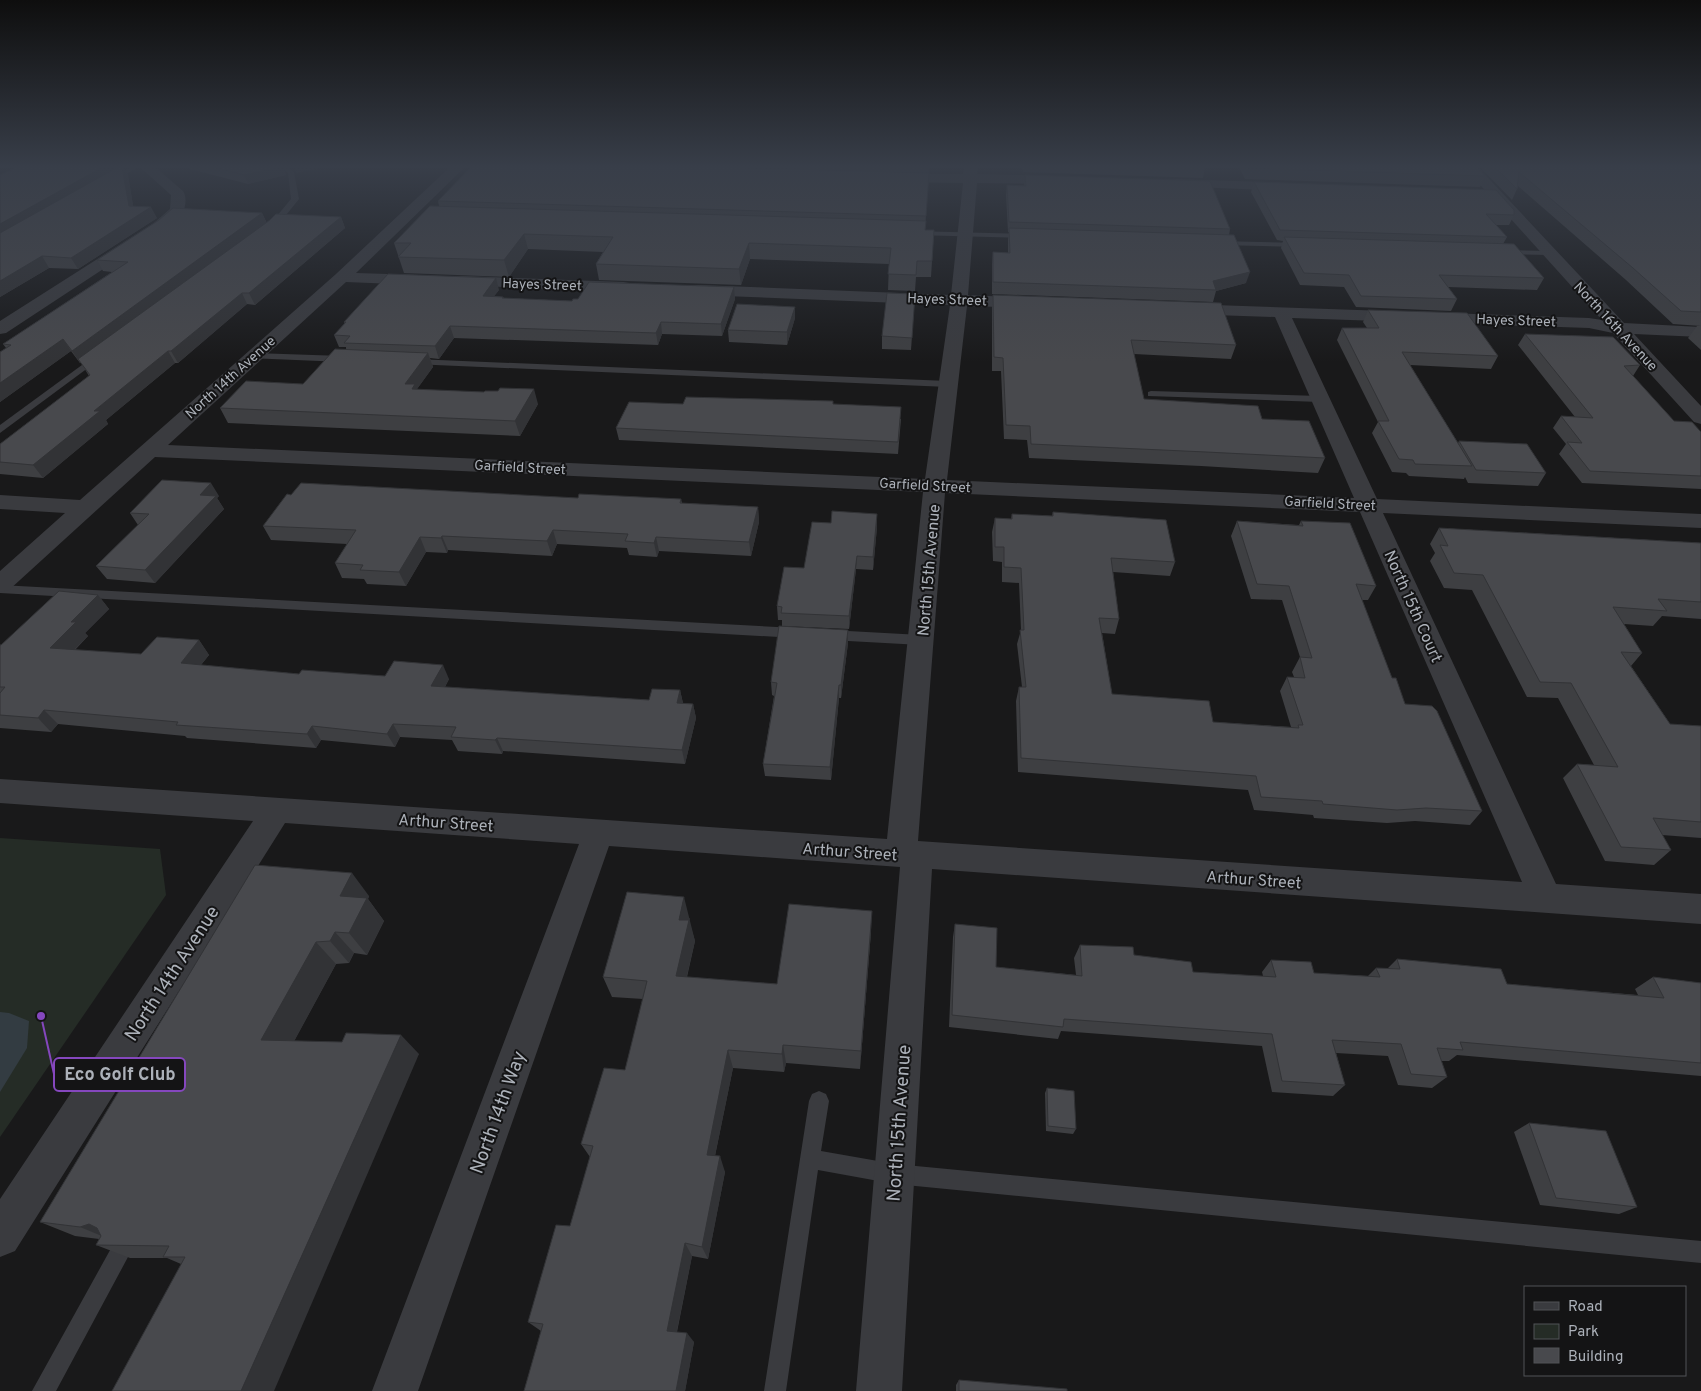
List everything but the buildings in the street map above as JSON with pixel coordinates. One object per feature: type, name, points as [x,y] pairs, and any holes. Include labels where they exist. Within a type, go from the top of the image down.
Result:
[{"type":"street","points":[[0,329],[150,232]]},
{"type":"street","name":"North 14th Avenue","points":[[0,584],[394,232]]},
{"type":"street","name":"North 16th Avenue","points":[[1530,232],[1701,418]]},
{"type":"street","name":"North 15th Avenue","points":[[880,1391],[895,1174],[909,855],[921,640],[935,485],[959,300],[965,234]]},
{"type":"street","name":"Hayes Street","points":[[342,277],[641,288]]},
{"type":"street","name":"Hayes Street","points":[[680,290],[1047,303]]},
{"type":"street","name":"Hayes Street","points":[[1164,308],[1589,323],[1617,328],[1701,332]]},
{"type":"street","name":"North 15th Court","points":[[1281,312],[1546,900]]},
{"type":"street","name":"Garfield Street","points":[[149,450],[1701,521]]},
{"type":"street","points":[[0,502],[84,507]]},
{"type":"street","name":"Arthur Street","points":[[0,791],[1546,900],[1701,909]]},
{"type":"street","name":"North 14th Avenue","points":[[0,1236],[276,810]]},
{"type":"street","name":"North 14th Way","points":[[395,1391],[599,832]]},
{"type":"lane","points":[[905,232],[1034,236]]},
{"type":"lane","points":[[1212,242],[1312,246]]},
{"type":"lane","points":[[1490,251],[1549,253]]},
{"type":"lane","points":[[0,430],[104,352]]},
{"type":"lane","points":[[254,356],[353,360]]},
{"type":"lane","points":[[403,362],[948,384]]},
{"type":"lane","points":[[1151,394],[1320,400]]},
{"type":"lane","points":[[0,589],[921,640]]},
{"type":"lane","points":[[775,1391],[819,1101]]},
{"type":"lane","points":[[810,1159],[895,1174],[1701,1252]]},
{"type":"lane","points":[[43,1391],[121,1250]]},
{"type":"green space","points":[[0,838],[160,849],[166,895],[0,1137]]},
{"type":"shaded area","points":[[0,1012],[9,1013],[29,1021],[27,1048],[0,1092]]},
{"type":"place","name":"Eco Golf Club","points":[[41,1016]]}]
